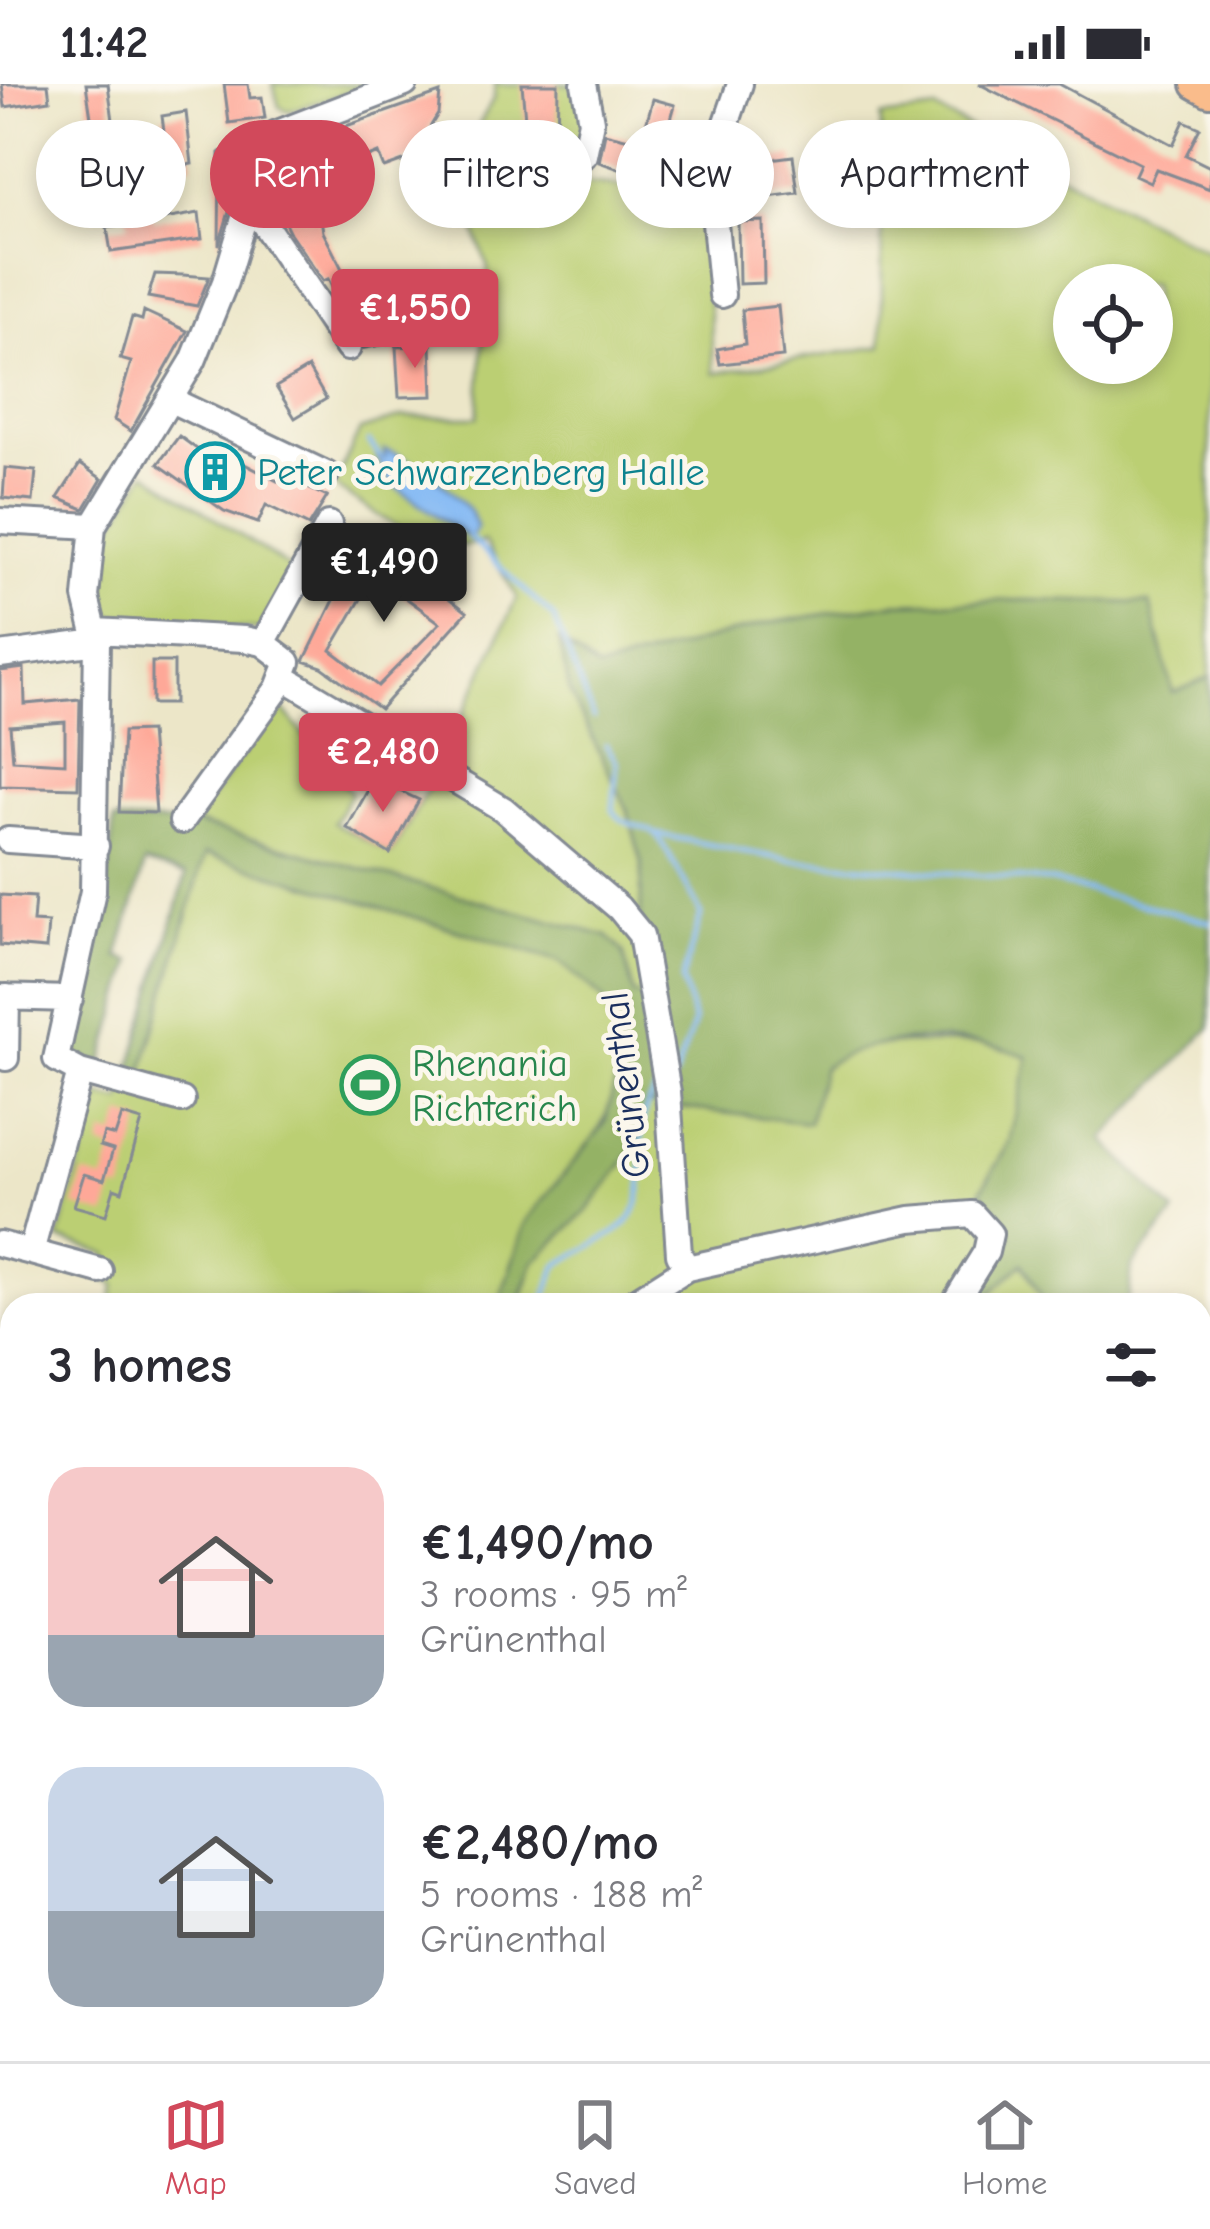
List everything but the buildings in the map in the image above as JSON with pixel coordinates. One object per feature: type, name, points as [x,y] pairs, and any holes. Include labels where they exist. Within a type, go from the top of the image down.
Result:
[{"type":"main road","points":[[1197,84],[1210,91]]},
{"type":"street","points":[[311,120],[405,84]]},
{"type":"street","points":[[584,84],[589,120]]},
{"type":"street","points":[[722,295],[710,172],[740,84]]},
{"type":"street","points":[[182,1100],[80,1072],[56,1059],[84,948],[96,846],[96,637],[86,597],[93,526],[173,401],[225,282],[240,228]]},
{"type":"street","points":[[267,228],[345,344],[426,322]]},
{"type":"street","points":[[173,401],[326,474]]},
{"type":"street","points":[[0,521],[93,526]]},
{"type":"street","points":[[263,643],[329,524]]},
{"type":"street","points":[[0,655],[96,637],[263,643],[288,662],[285,678],[182,821]]},
{"type":"street","name":"Grünenthal","points":[[285,678],[503,809],[620,908],[641,934],[668,1092],[680,1254],[687,1268]]},
{"type":"street","points":[[8,840],[96,846]]},
{"type":"street","points":[[6,1058],[4,997],[70,999]]},
{"type":"street","points":[[31,1252],[80,1072]]},
{"type":"street","points":[[648,1293],[687,1268],[910,1219],[972,1214],[990,1234],[986,1252],[960,1293]]},
{"type":"street","points":[[0,1244],[100,1271]]},
{"type":"green space","points":[[273,84],[374,84],[289,111],[279,107]]},
{"type":"green space","points":[[495,84],[588,84],[594,135],[592,145],[592,120],[482,120]]},
{"type":"green space","points":[[936,110],[955,120],[881,120],[881,117]]},
{"type":"green space","points":[[1070,180],[1210,253],[1210,677],[1173,694],[1149,603],[894,603],[764,624],[598,670],[560,641],[570,693],[627,808],[642,863],[640,935],[653,993],[634,995],[623,952],[607,936],[193,823],[279,704],[351,793],[334,823],[391,854],[437,773],[517,597],[484,541],[464,545],[425,539],[334,486],[360,430],[402,417],[478,417],[488,268],[475,228],[592,228],[592,184],[616,186],[616,228],[703,228],[714,373],[882,346],[881,228],[1070,228]]},
{"type":"green space","points":[[146,472],[294,571],[260,630],[114,621],[102,605],[97,586],[104,546]]},
{"type":"green space","points":[[894,603],[1150,603],[1173,693],[1210,677],[1210,1028],[1103,1139],[1175,1213],[1132,1266],[1129,1293],[1039,1293],[1023,1263],[991,1293],[968,1293],[1012,1237],[981,1191],[1009,1143],[1028,1057],[979,1044],[924,1040],[869,1047],[823,1067],[809,1123],[646,1104],[642,1130],[588,1210],[534,1262],[523,1293],[502,1293],[526,1221],[605,1123],[623,1048],[602,998],[559,961],[205,854],[142,1074],[130,1071],[186,875],[145,863],[118,957],[132,962],[102,1065],[68,1054],[98,951],[114,821],[193,823],[607,936],[623,952],[634,995],[653,993],[640,935],[642,863],[627,808],[570,693],[559,641],[598,670],[764,624]]},
{"type":"green space","name":"Rhenania Richterich","points":[[205,854],[560,961],[609,1009],[623,1048],[620,1074],[594,1140],[507,1293],[113,1293],[115,1284],[100,1278],[108,1254],[58,1239],[100,1096],[122,1101],[130,1071],[142,1073]]},
{"type":"green space","points":[[998,1044],[1029,1056],[1009,1143],[981,1190],[1013,1237],[969,1293],[685,1293],[677,1280],[665,1288],[667,1293],[524,1293],[534,1262],[588,1210],[625,1161],[642,1130],[646,1104],[671,1105],[823,1068],[852,1048]]},
{"type":"green space","points":[[1023,1262],[1040,1293],[991,1293]]},
{"type":"water","points":[[384,450],[410,461],[464,504],[477,527],[470,539],[390,483],[377,457],[385,458]]},
{"type":"waterway","points":[[369,442],[381,458]]},
{"type":"waterway","points":[[468,536],[554,618],[594,718]]},
{"type":"waterway","points":[[606,745],[617,762],[613,810],[622,820],[654,833],[701,915],[682,980],[694,1022],[675,1077]]},
{"type":"waterway","points":[[656,834],[788,860],[1050,881],[1210,922]]},
{"type":"waterway","points":[[547,1293],[557,1266],[629,1221],[641,1189],[644,1116],[660,1086]]},
{"type":"place","name":"Peter Schwarzenberg Halle","points":[[215,472]]},
{"type":"place","name":"Rhenania Richterich","points":[[370,1085]]}]
